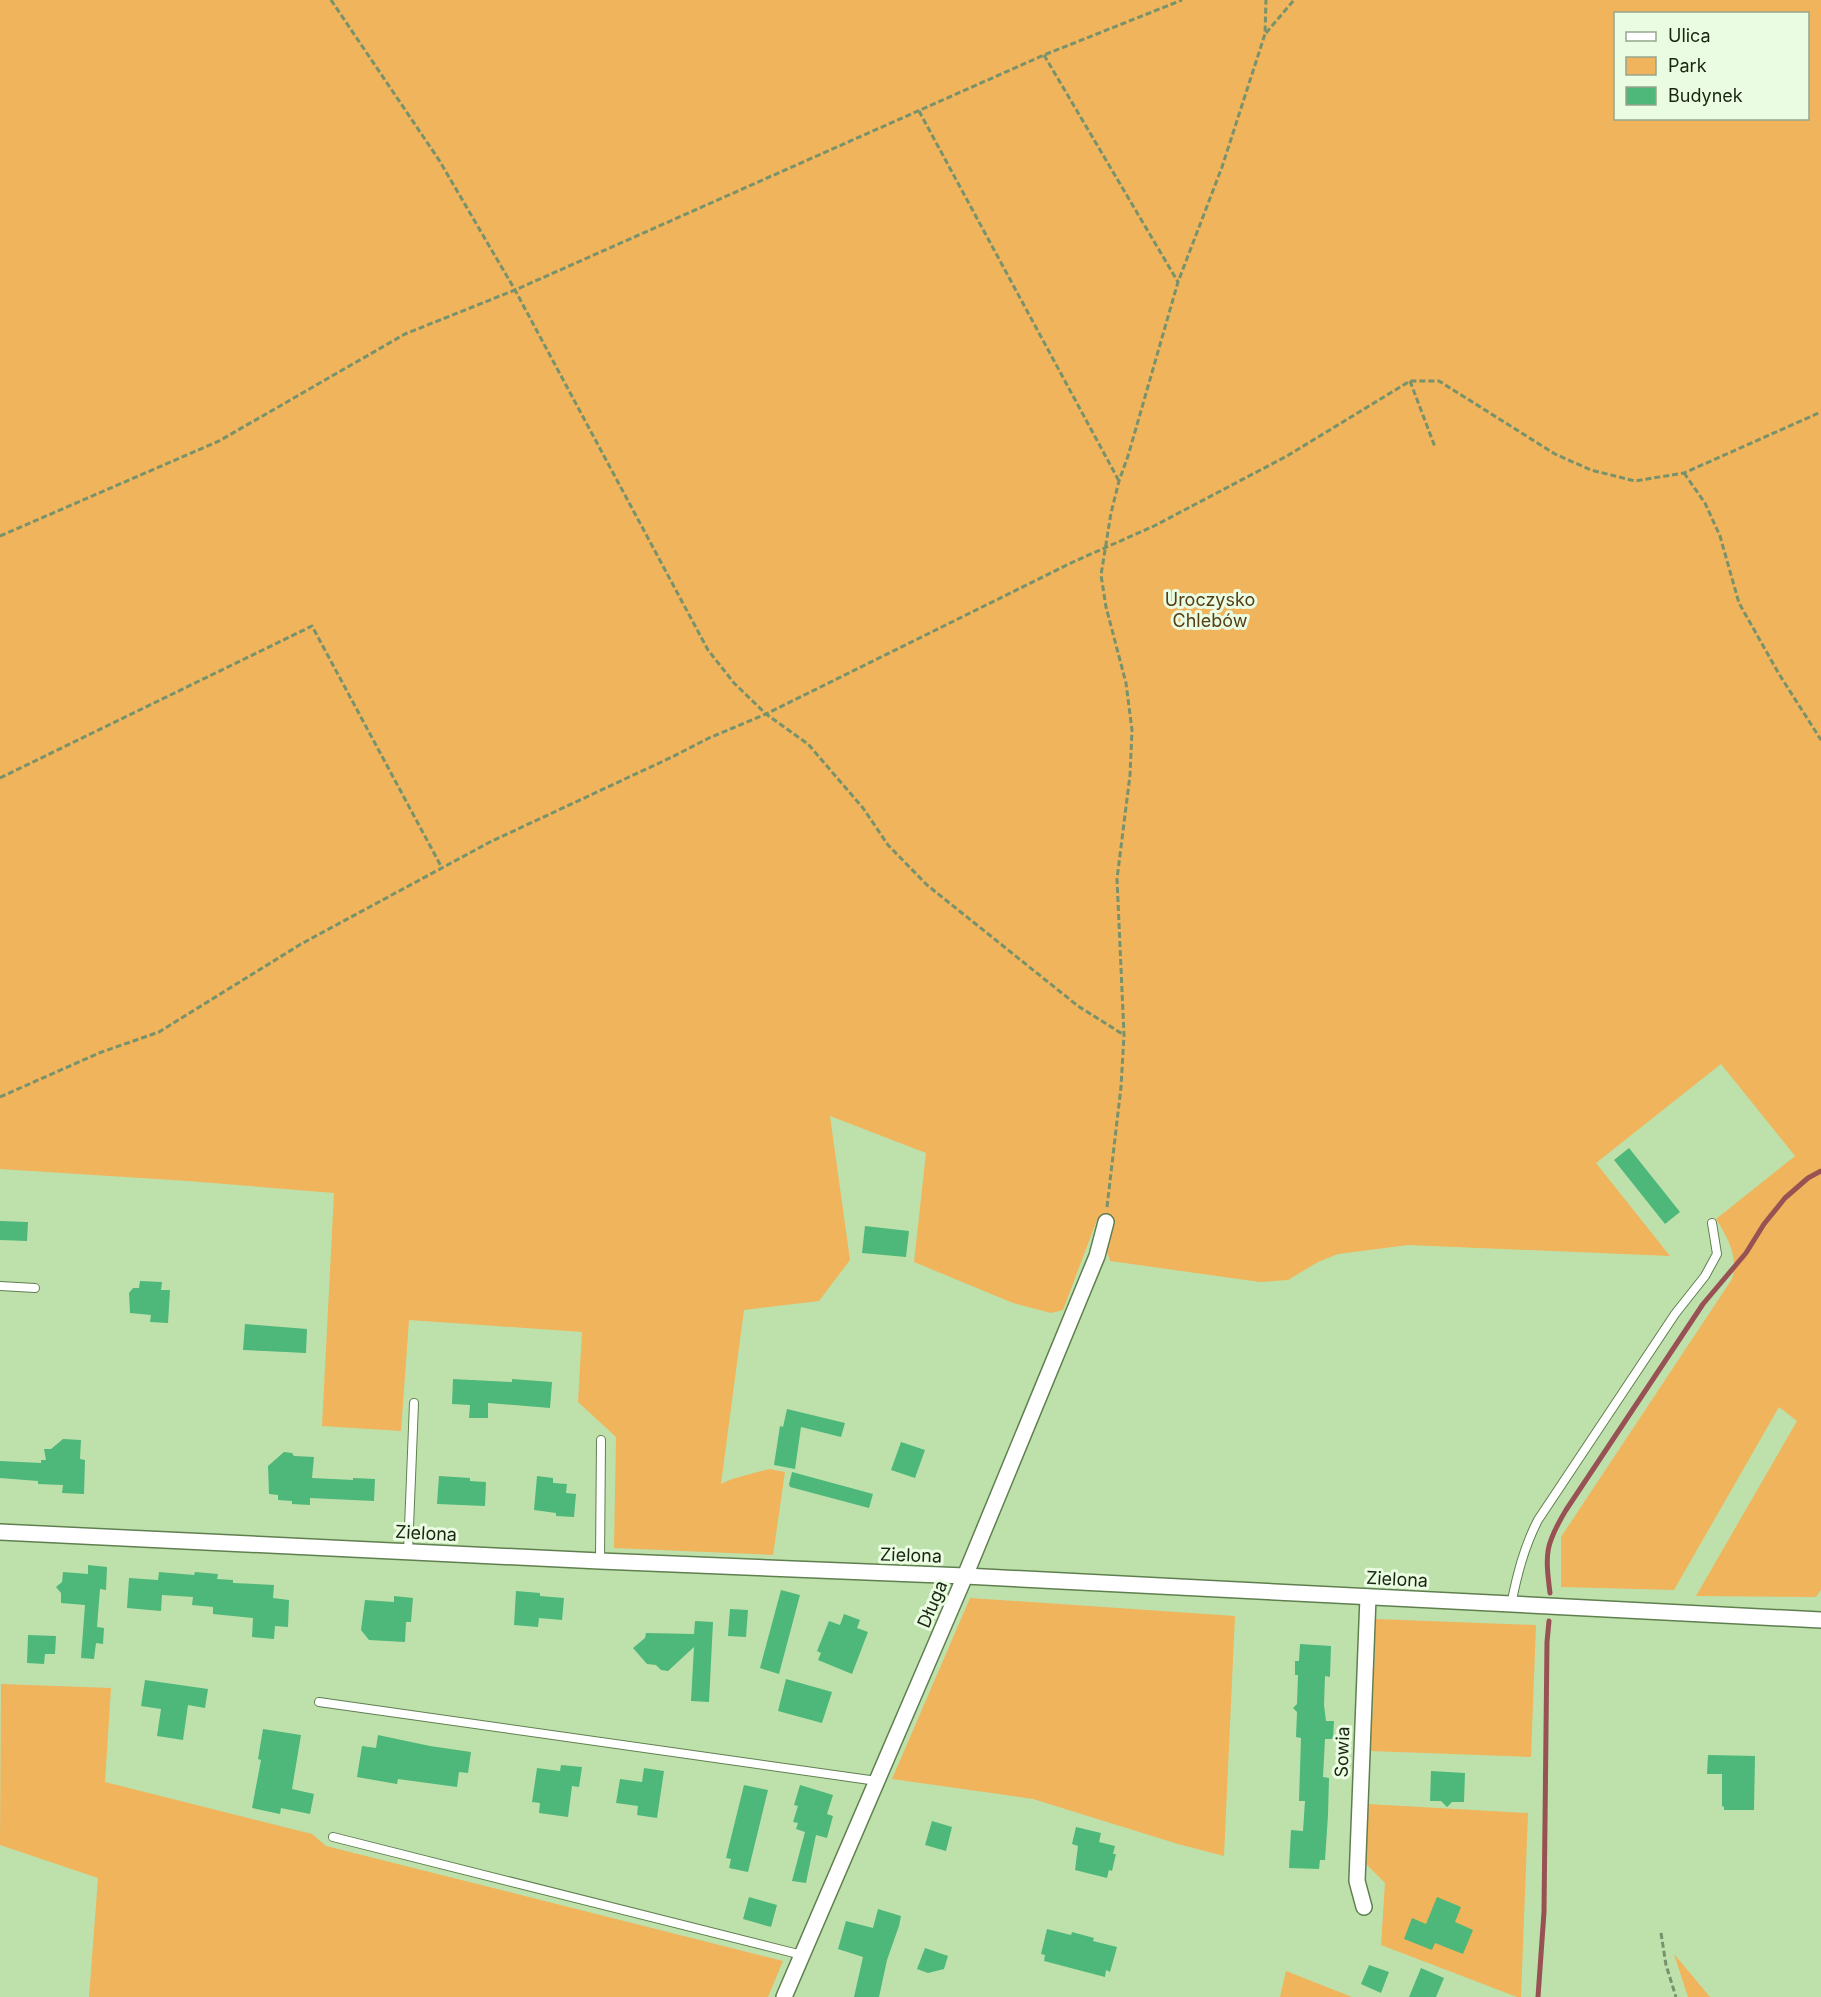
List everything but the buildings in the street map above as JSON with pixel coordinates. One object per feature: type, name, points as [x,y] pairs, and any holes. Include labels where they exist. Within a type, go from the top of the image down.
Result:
[{"type":"street","name":"Długa","points":[[784,1997],[965,1576],[1097,1256],[1107,1222]]},
{"type":"street","name":"Zielona","points":[[0,1532],[600,1562],[965,1576],[1821,1620]]},
{"type":"street","name":"Sowia","points":[[1364,1907],[1357,1881],[1368,1598]]},
{"type":"lane","points":[[1511,1605],[1519,1566],[1527,1541],[1538,1520],[1675,1314],[1705,1276],[1718,1254],[1712,1223]]},
{"type":"lane","points":[[0,1286],[35,1288]]},
{"type":"lane","points":[[408,1552],[414,1403]]},
{"type":"lane","points":[[600,1562],[601,1440]]},
{"type":"lane","points":[[319,1702],[877,1781]]},
{"type":"lane","points":[[333,1837],[802,1955]]},
{"type":"path","points":[[331,0],[439,160],[515,290],[708,650],[734,684],[766,714],[808,744],[863,808],[888,845],[927,885],[1078,1006],[1124,1035]]},
{"type":"path","points":[[0,536],[219,441],[405,334],[515,290],[1044,55],[1182,0]]},
{"type":"path","points":[[1107,1222],[1124,1035],[1117,879],[1130,775],[1132,730],[1126,683],[1106,607],[1101,575],[1119,481],[1178,282],[1222,167],[1265,34],[1266,0]]},
{"type":"path","points":[[1265,34],[1294,0]]},
{"type":"path","points":[[1044,55],[1178,282]]},
{"type":"path","points":[[919,111],[1119,481]]},
{"type":"path","points":[[1410,381],[1435,447]]},
{"type":"path","points":[[0,1097],[99,1053],[159,1032],[301,944],[490,842],[766,714],[1073,562],[1154,526],[1287,456],[1410,381],[1439,381],[1555,454],[1592,470],[1635,481],[1684,473],[1821,412]]},
{"type":"path","points":[[1684,473],[1705,503],[1720,536],[1739,603],[1779,674],[1821,740]]},
{"type":"path","points":[[0,778],[312,626],[443,869]]},
{"type":"path","points":[[1661,1933],[1666,1965],[1676,1997]]},
{"type":"green space","name":"Uroczysko Chlebów","points":[[0,0],[1821,0],[1821,1590],[1816,1597],[1696,1596],[1797,1421],[1779,1407],[1674,1590],[1561,1587],[1561,1537],[1732,1279],[1733,1256],[1716,1219],[1795,1156],[1721,1064],[1596,1163],[1670,1256],[1408,1245],[1338,1254],[1318,1262],[1288,1280],[1260,1282],[1110,1261],[1097,1220],[1063,1310],[1051,1313],[1013,1303],[914,1262],[926,1153],[830,1116],[850,1260],[819,1301],[744,1310],[721,1484],[769,1469],[785,1472],[773,1555],[614,1548],[616,1437],[578,1402],[582,1332],[409,1320],[401,1431],[322,1426],[334,1193],[0,1169]]},
{"type":"green space","points":[[970,1598],[1235,1616],[1224,1856],[1033,1799],[892,1779]]},
{"type":"green space","points":[[1376,1619],[1536,1625],[1531,1757],[1371,1751]]},
{"type":"green space","points":[[1,1684],[111,1688],[105,1782],[312,1834],[326,1846],[783,1961],[768,1997],[89,1997],[98,1878],[0,1845]]},
{"type":"green space","points":[[1368,1804],[1528,1813],[1521,1997],[1381,1945],[1385,1883],[1366,1864]]},
{"type":"green space","points":[[1674,1954],[1710,1997],[1688,1997]]},
{"type":"green space","points":[[1286,1971],[1347,1995],[1352,1997],[1280,1997]]},
{"type":"waterway","points":[[1550,1593],[1547,1568],[1548,1550],[1554,1532],[1566,1510],[1703,1304],[1746,1253],[1764,1224],[1785,1198],[1808,1178],[1821,1171]]},
{"type":"waterway","points":[[1538,1997],[1544,1912],[1549,1621]]}]
